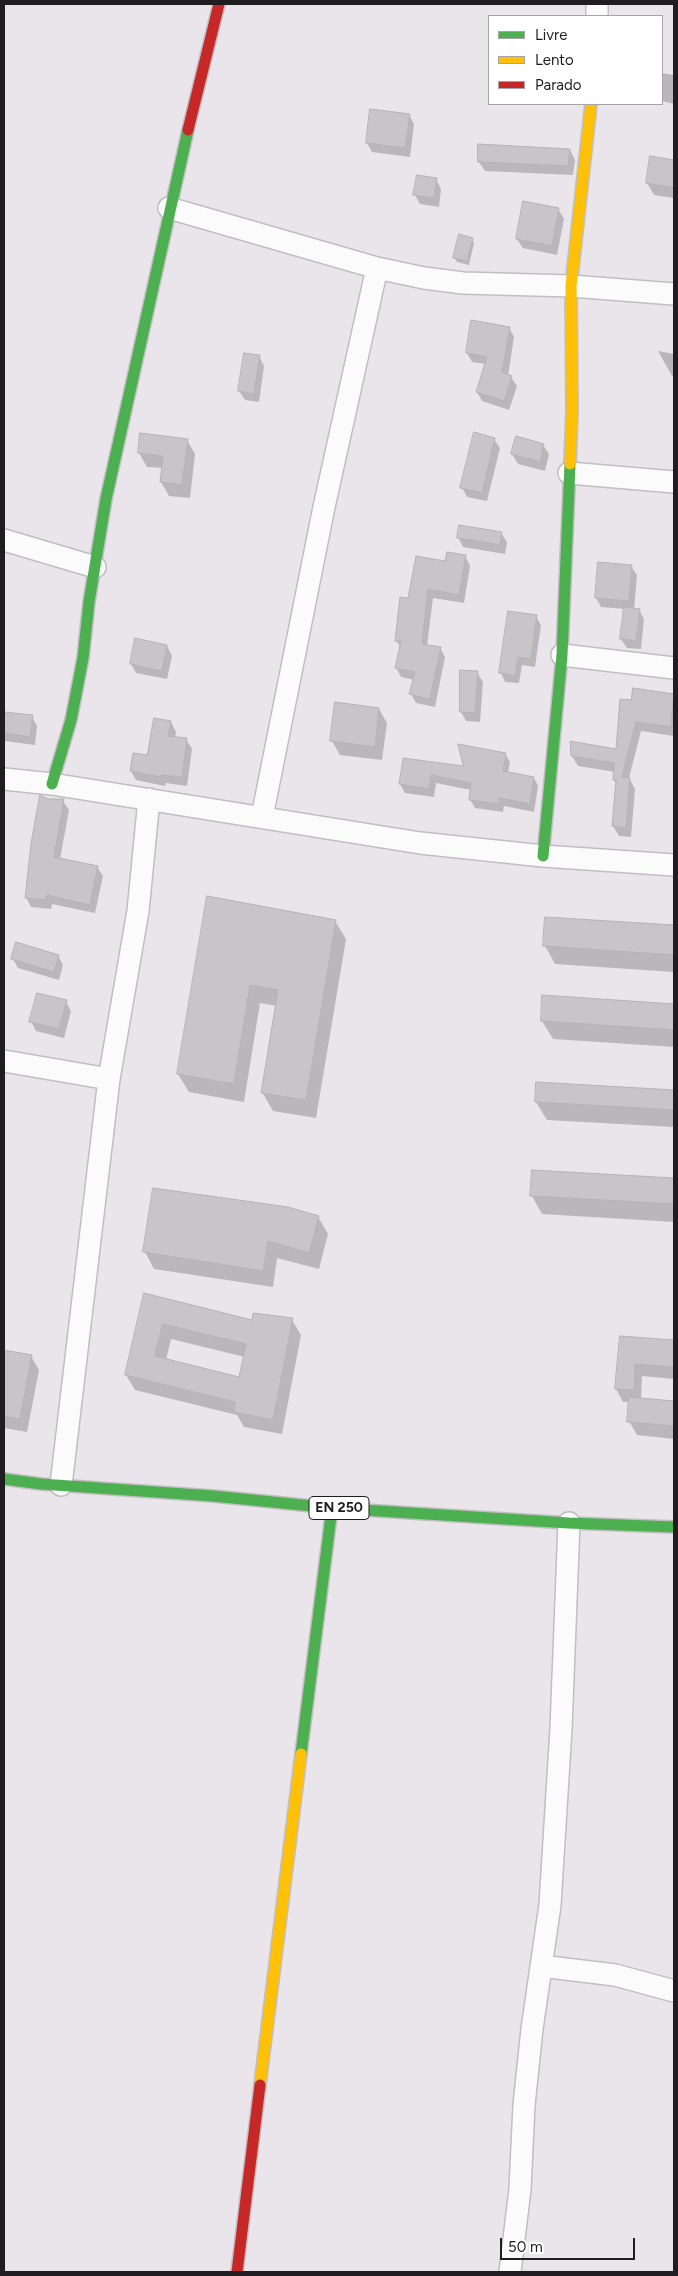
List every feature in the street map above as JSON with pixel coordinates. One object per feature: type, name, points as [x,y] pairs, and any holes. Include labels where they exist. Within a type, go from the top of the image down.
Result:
[{"type":"street","points":[[52,784],[72,711],[83,658],[89,602],[106,499],[169,208],[219,4]]},
{"type":"street","points":[[543,856],[562,655],[572,411],[571,286],[591,105]]},
{"type":"street","points":[[169,208],[377,268],[463,283],[571,286],[674,294]]},
{"type":"street","points":[[262,817],[332,471],[377,268]]},
{"type":"street","points":[[570,473],[674,482]]},
{"type":"street","points":[[4,540],[95,568]]},
{"type":"street","points":[[562,655],[674,668]]},
{"type":"street","points":[[4,779],[52,784],[420,842],[543,856],[674,865]]},
{"type":"street","points":[[61,1485],[109,1079],[138,911],[149,799]]},
{"type":"street","points":[[4,1061],[109,1079]]},
{"type":"street","name":"EN 250","points":[[4,1479],[332,1508],[569,1523],[674,1527]]},
{"type":"street","points":[[237,2272],[332,1508]]},
{"type":"street","points":[[510,2272],[520,2188],[524,2106],[550,1905],[561,1728],[569,1523]]},
{"type":"street","points":[[541,1966],[615,1975],[674,1992]]},
{"type":"building","points":[[370,109],[410,114],[405,148],[366,143]]},
{"type":"building","points":[[478,144],[570,149],[568,166],[478,162]]},
{"type":"building","points":[[650,156],[674,160],[674,188],[646,183]]},
{"type":"building","points":[[417,175],[437,178],[434,198],[413,195]]},
{"type":"building","points":[[523,201],[559,208],[552,246],[516,239]]},
{"type":"building","points":[[459,234],[473,238],[467,261],[453,258]]},
{"type":"building","points":[[471,320],[510,327],[502,372],[512,376],[504,401],[476,392],[487,357],[466,353]]},
{"type":"building","points":[[244,353],[260,355],[254,394],[238,391]]},
{"type":"building","points":[[474,432],[495,438],[482,493],[460,488]]},
{"type":"building","points":[[140,433],[188,439],[182,485],[160,482],[163,456],[138,453]]},
{"type":"building","points":[[516,436],[544,444],[540,462],[511,454]]},
{"type":"building","points":[[459,525],[502,532],[500,545],[457,538]]},
{"type":"building","points":[[447,552],[466,555],[459,595],[428,589],[422,644],[441,647],[430,699],[409,694],[415,672],[395,668],[401,641],[395,641],[400,597],[408,598],[416,556],[445,561]]},
{"type":"building","points":[[598,562],[632,565],[629,601],[595,598]]},
{"type":"building","points":[[624,607],[640,609],[636,641],[620,639]]},
{"type":"building","points":[[508,611],[537,615],[531,659],[518,657],[515,676],[499,673]]},
{"type":"building","points":[[135,638],[167,645],[162,671],[130,664]]},
{"type":"building","points":[[460,670],[478,671],[475,713],[460,712]]},
{"type":"building","points":[[633,688],[674,694],[671,727],[636,722],[622,777],[630,778],[626,828],[612,826],[616,781],[613,780],[614,763],[571,756],[570,741],[616,749],[620,699],[631,700]]},
{"type":"building","points":[[335,702],[379,708],[375,747],[330,741]]},
{"type":"building","points":[[4,712],[33,715],[30,737],[4,733]]},
{"type":"building","points":[[154,718],[171,721],[168,736],[187,738],[182,777],[161,775],[160,777],[130,771],[133,753],[147,755]]},
{"type":"building","points":[[458,744],[506,753],[503,771],[534,777],[530,804],[499,798],[499,804],[469,800],[471,783],[431,775],[429,789],[399,784],[403,758],[463,766]]},
{"type":"building","points":[[40,795],[48,799],[64,799],[54,857],[98,866],[90,905],[47,895],[46,900],[25,898],[31,844]]},
{"type":"building","points":[[207,896],[336,920],[306,1100],[261,1093],[278,990],[250,985],[234,1084],[177,1074]]},
{"type":"building","points":[[545,917],[674,925],[674,955],[543,946]]},
{"type":"building","points":[[16,942],[59,955],[54,972],[11,959]]},
{"type":"building","points":[[37,993],[67,1000],[59,1029],[29,1022]]},
{"type":"building","points":[[542,995],[674,1004],[674,1030],[541,1021]]},
{"type":"building","points":[[536,1082],[674,1090],[674,1110],[535,1102]]},
{"type":"building","points":[[532,1170],[674,1178],[674,1204],[530,1196]]},
{"type":"building","points":[[153,1188],[288,1207],[319,1216],[309,1253],[268,1241],[263,1271],[143,1252]]},
{"type":"building","points":[[144,1293],[252,1320],[253,1313],[293,1318],[273,1420],[234,1412],[235,1402],[125,1375]],"holes":[[[163,1324],[246,1344],[239,1377],[155,1356]]]},
{"type":"building","points":[[620,1336],[674,1340],[674,1367],[635,1364],[634,1390],[615,1389]]},
{"type":"building","points":[[4,1350],[32,1355],[20,1419],[4,1416]]},
{"type":"building","points":[[629,1397],[674,1401],[674,1426],[627,1422]]},
{"type":"traffic: fast","points":[[52,784],[71,720],[83,658],[89,602],[106,499],[188,130]]},
{"type":"traffic: fast","points":[[543,856],[562,655],[570,464]]},
{"type":"traffic: fast","points":[[4,1479],[41,1484],[213,1496],[332,1508],[569,1523],[674,1527]]},
{"type":"traffic: fast","points":[[301,1754],[332,1508]]},
{"type":"traffic: slow","points":[[570,464],[572,411],[571,286],[591,105]]},
{"type":"traffic: slow","points":[[260,2085],[301,1754]]},
{"type":"traffic: jam","points":[[188,130],[219,4]]},
{"type":"traffic: jam","points":[[237,2272],[260,2085]]}]
